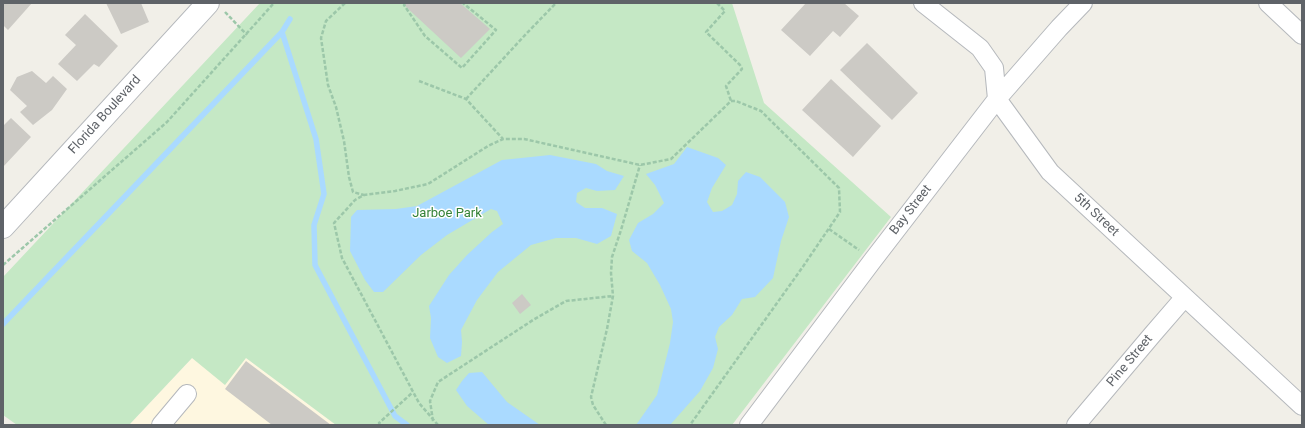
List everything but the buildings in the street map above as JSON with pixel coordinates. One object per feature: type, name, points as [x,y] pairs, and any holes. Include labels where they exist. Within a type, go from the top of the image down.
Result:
[{"type":"street","points":[[922,3],[980,48],[994,68],[997,99]]},
{"type":"street","name":"Bay Street","points":[[749,425],[873,260],[997,99],[1083,3]]},
{"type":"street","points":[[1268,3],[1302,35]]},
{"type":"street","name":"Florida Boulevard","points":[[3,227],[214,6]]},
{"type":"street","name":"5th Street","points":[[997,99],[1050,172],[1302,406]]},
{"type":"street","name":"Pine Street","points":[[1076,425],[1184,298]]},
{"type":"street","points":[[161,425],[187,394]]},
{"type":"path","points":[[3,265],[167,122],[247,35],[274,3]]},
{"type":"path","points":[[345,3],[326,21],[321,38],[328,84],[336,107],[344,141],[349,177],[353,192],[364,195]]},
{"type":"path","points":[[405,3],[404,5],[424,36],[462,68],[496,30],[463,3]]},
{"type":"path","points":[[466,99],[556,3]]},
{"type":"path","points":[[717,3],[725,11],[706,32],[740,65],[742,69],[726,86],[732,101]]},
{"type":"path","points":[[214,6],[247,35]]},
{"type":"path","points":[[419,81],[466,99],[503,139]]},
{"type":"path","points":[[438,425],[433,422],[419,404],[342,258],[334,224],[355,200],[364,195],[395,191],[428,184],[488,146],[503,139],[524,139],[640,165],[671,159],[732,101]]},
{"type":"path","points":[[690,425],[840,212],[839,188],[761,111],[736,101],[732,101]]},
{"type":"path","points":[[606,425],[593,405],[591,397],[613,296],[611,273],[612,257],[640,165]]},
{"type":"path","points":[[829,229],[873,260]]},
{"type":"path","points":[[433,422],[430,401],[438,382],[533,320],[566,302],[613,296]]},
{"type":"path","points":[[379,424],[413,392]]},
{"type":"shaded area","points":[[193,357],[246,358],[336,425],[129,425]]},
{"type":"green space","name":"Jarboe Park","points":[[260,3],[732,3],[764,103],[891,217],[732,425],[336,425],[246,358],[225,385],[192,358],[129,425],[17,425],[3,415],[3,277]]},
{"type":"water","points":[[687,147],[718,158],[726,165],[712,188],[707,202],[713,212],[722,211],[732,205],[737,194],[738,181],[746,172],[760,177],[785,202],[789,217],[781,241],[773,278],[755,297],[742,299],[732,315],[719,327],[715,337],[718,349],[713,368],[700,391],[670,425],[636,425],[657,395],[670,343],[673,322],[671,309],[660,285],[647,263],[632,251],[629,240],[638,223],[653,214],[664,203],[655,185],[646,174],[674,164]]},
{"type":"water","points":[[550,155],[596,164],[607,171],[624,176],[615,190],[597,191],[586,188],[577,193],[576,202],[585,208],[602,208],[617,214],[611,236],[597,244],[576,238],[556,238],[531,245],[498,272],[477,300],[461,330],[461,356],[447,363],[438,357],[430,338],[431,318],[429,306],[449,275],[467,255],[503,224],[497,211],[491,209],[447,235],[421,255],[383,292],[374,292],[365,280],[350,251],[351,217],[357,210],[396,209],[417,206],[502,160]]},
{"type":"water","points":[[482,372],[507,402],[540,425],[489,425],[467,406],[456,390],[469,373]]},
{"type":"waterway","points":[[290,19],[282,32],[316,139],[324,194],[314,225],[315,265],[395,416],[407,425]]},
{"type":"waterway","points":[[3,324],[282,32]]}]
